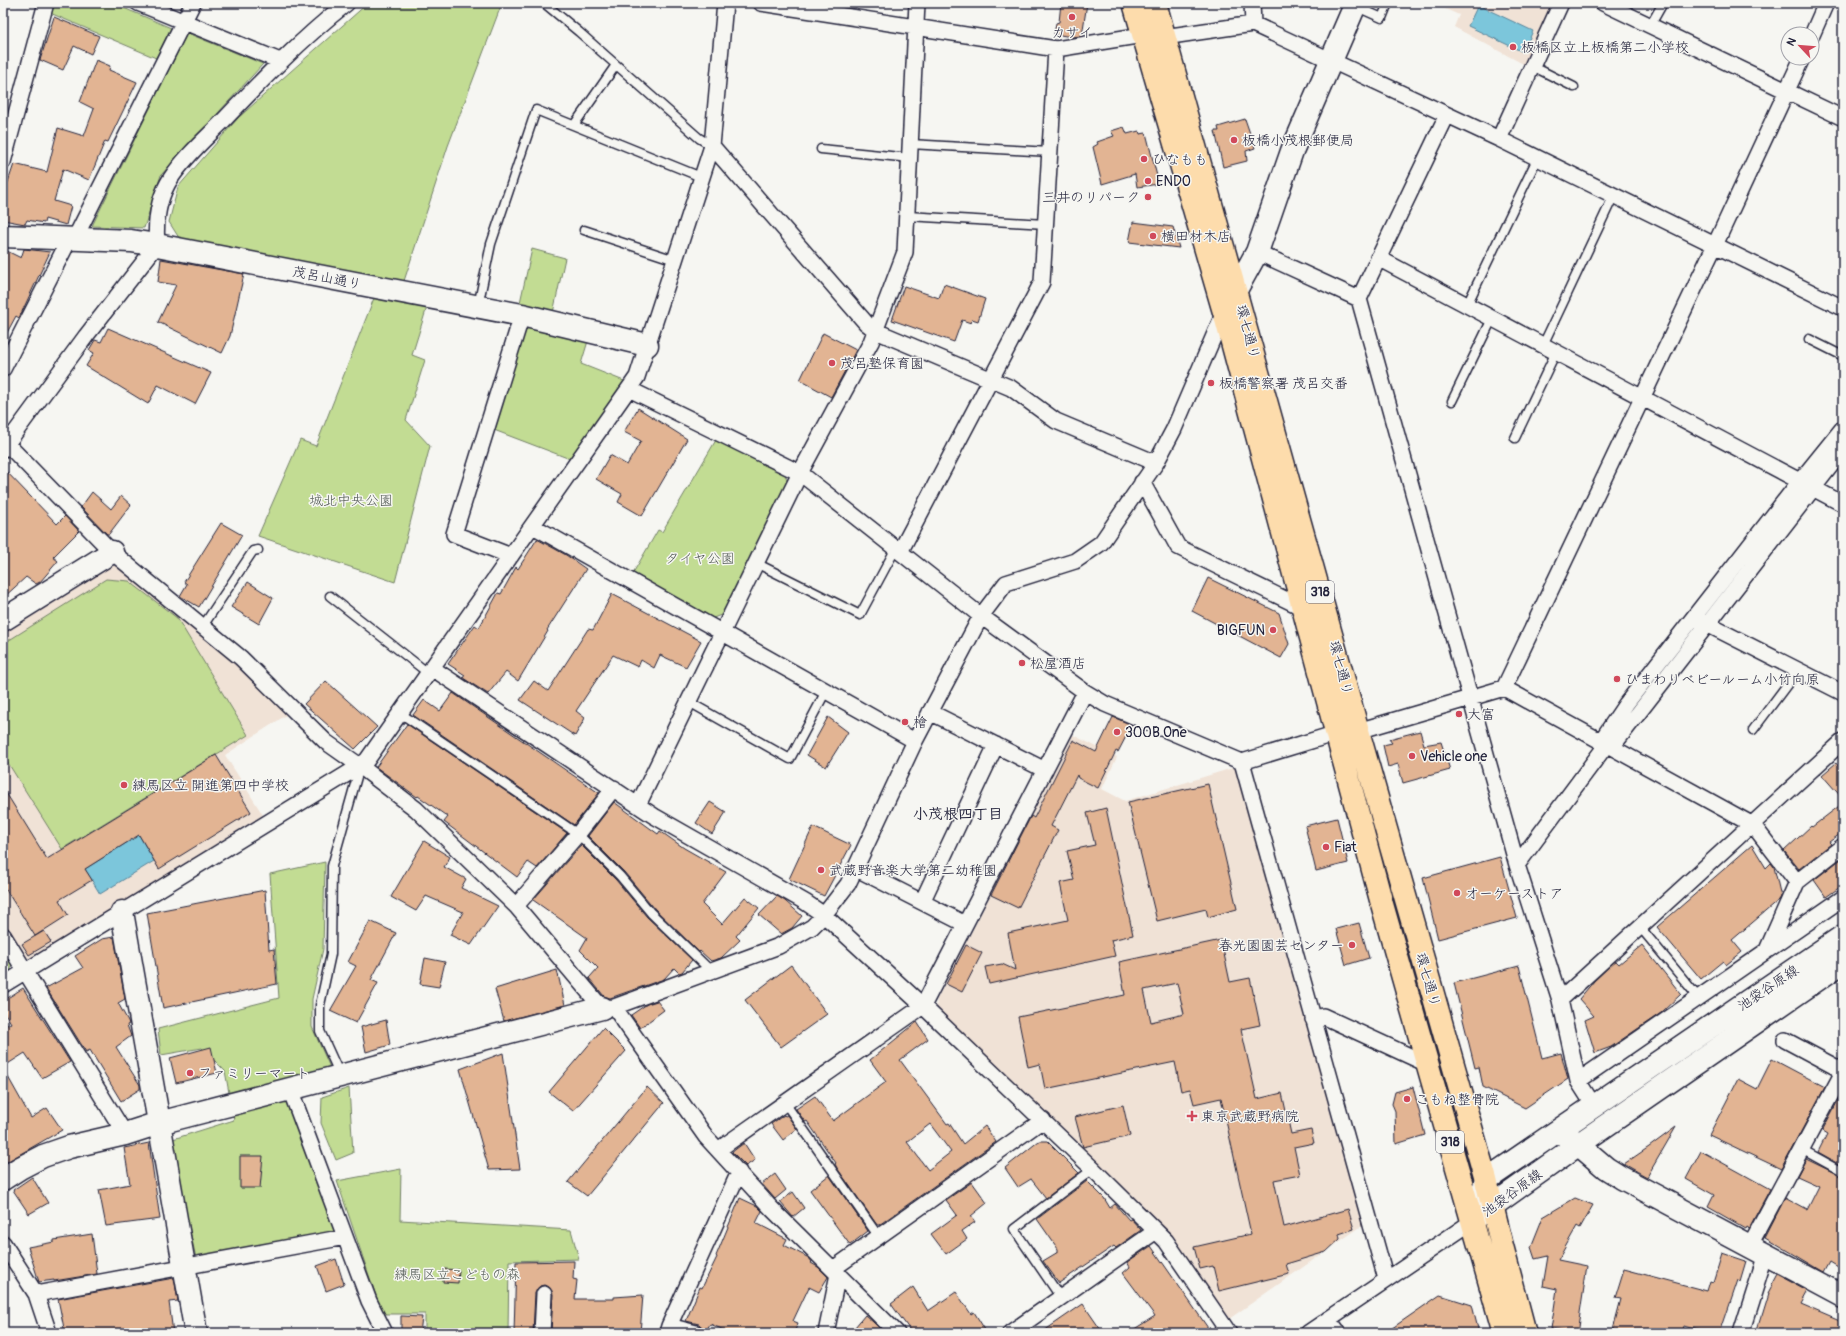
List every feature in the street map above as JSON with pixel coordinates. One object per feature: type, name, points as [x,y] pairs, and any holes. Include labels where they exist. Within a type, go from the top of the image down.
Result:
[{"type":"main road","name":"環七通り","points":[[1134,3],[1154,36],[1236,290],[1358,730],[1486,1180],[1525,1333]]},
{"type":"main road","name":"環七通り","points":[[1155,3],[1154,36],[1224,312],[1427,1064],[1504,1333]]},
{"type":"street","points":[[3,162],[46,3]]},
{"type":"street","points":[[138,3],[280,61]]},
{"type":"street","points":[[3,369],[193,3]]},
{"type":"street","points":[[347,3],[280,61],[233,109],[171,179],[158,208],[156,231],[157,245],[86,336],[5,447],[112,552],[241,658],[326,742],[416,809],[516,906],[608,1007],[706,1137],[772,1209],[897,1333]]},
{"type":"street","points":[[3,985],[360,766],[367,760],[637,377],[712,146],[726,3]]},
{"type":"street","points":[[761,3],[1056,49],[1253,24],[1499,139],[1843,308]]},
{"type":"street","points":[[638,805],[800,473],[876,331],[905,252],[917,3]]},
{"type":"street","points":[[1252,3],[1253,24]]},
{"type":"street","points":[[1499,139],[1561,3]]},
{"type":"street","points":[[1603,3],[1843,118]]},
{"type":"street","points":[[1816,26],[1826,3]]},
{"type":"street","points":[[3,1178],[43,1156],[69,1147],[126,1134],[159,1123],[608,1007],[712,971],[790,940],[812,927],[824,915],[848,884],[915,741],[981,616],[1006,583],[1075,561],[1101,544],[1156,463],[1192,390],[1224,312],[1257,252],[1292,151],[1355,4]]},
{"type":"street","points":[[898,550],[1042,282],[1056,49]]},
{"type":"street","points":[[1504,688],[1798,66]]},
{"type":"street","points":[[1447,114],[1359,299],[1517,865],[1560,1000],[1578,1081],[1594,1106]]},
{"type":"street","points":[[712,146],[866,323],[876,331],[1011,388],[1056,421],[1156,463]]},
{"type":"street","name":"茂呂山通り","points":[[3,236],[131,241],[157,245],[522,315],[647,346]]},
{"type":"street","points":[[1257,252],[1359,299]]},
{"type":"street","points":[[1378,258],[1843,504]]},
{"type":"street","points":[[511,556],[454,534],[522,315]]},
{"type":"street","points":[[629,389],[800,473],[981,616],[1085,692],[1105,704],[1242,762],[1337,733]]},
{"type":"street","points":[[1517,865],[1607,744],[1806,485],[1843,428]]},
{"type":"street","points":[[1806,485],[1843,450]]},
{"type":"street","points":[[1142,482],[1178,547],[1303,608]]},
{"type":"street","points":[[533,526],[915,741]]},
{"type":"street","points":[[3,620],[112,552]]},
{"type":"street","points":[[1701,621],[1843,693]]},
{"type":"street","points":[[430,670],[614,788],[654,816],[805,902],[824,915],[923,1006],[1043,1120],[1166,1241],[1229,1333]]},
{"type":"street","points":[[1358,730],[1504,688],[1753,824],[1797,882]]},
{"type":"street","points":[[718,1150],[923,1006],[1085,692]]},
{"type":"street","points":[[930,712],[1045,770]]},
{"type":"street","points":[[1560,1000],[1843,741]]},
{"type":"street","points":[[922,902],[996,745]]},
{"type":"street","points":[[1242,762],[1386,1279]]},
{"type":"street","points":[[516,906],[578,834],[614,788]]},
{"type":"street","points":[[1767,950],[1797,882],[1843,846]]},
{"type":"street","points":[[855,868],[965,924]]},
{"type":"street","points":[[1578,1081],[1843,898]]},
{"type":"street","points":[[122,912],[196,1333]]},
{"type":"street","points":[[3,935],[126,1134]]},
{"type":"street","name":"池袋谷原線","points":[[1473,1221],[1486,1180],[1843,936]]},
{"type":"street","name":"池袋谷原線","points":[[1473,1221],[1579,1144],[1843,962]]},
{"type":"street","points":[[1313,1019],[1323,1016],[1427,1064]]},
{"type":"street","points":[[1741,1333],[1758,1250],[1803,1150],[1843,1071],[1785,1040]]},
{"type":"street","points":[[290,1089],[369,1301],[385,1333]]},
{"type":"street","points":[[826,1333],[836,1272],[879,1237],[1043,1120]]},
{"type":"street","points":[[1544,1140],[1572,1139],[1606,1168],[1622,1178],[1843,1296]]},
{"type":"street","points":[[696,1333],[668,1329],[738,1172]]},
{"type":"street","points":[[1308,1333],[1473,1221]]},
{"type":"street","points":[[1010,1333],[1156,1231]]},
{"type":"street","points":[[36,1294],[345,1237]]},
{"type":"street","points":[[3,1243],[36,1294],[49,1333]]},
{"type":"street","points":[[542,1333],[544,1294]]},
{"type":"street","points":[[1328,1319],[1338,1333]]},
{"type":"lane","points":[[544,3],[699,138],[712,146]]},
{"type":"lane","points":[[1355,4],[1382,18],[1388,3]]},
{"type":"lane","points":[[1650,26],[1662,3]]},
{"type":"lane","points":[[574,125],[616,65]]},
{"type":"lane","points":[[1532,66],[1574,87]]},
{"type":"lane","points":[[478,307],[491,244],[536,110],[702,177]]},
{"type":"lane","points":[[821,149],[1050,152]]},
{"type":"lane","points":[[1467,306],[1537,158]]},
{"type":"lane","points":[[1515,438],[1614,195]]},
{"type":"lane","points":[[907,216],[1046,224]]},
{"type":"lane","points":[[584,230],[675,260]]},
{"type":"lane","points":[[1452,401],[1492,318]]},
{"type":"lane","points":[[1809,339],[1843,356]]},
{"type":"lane","points":[[202,626],[253,551],[258,550]]},
{"type":"lane","points":[[756,563],[860,615],[898,550]]},
{"type":"lane","points":[[330,596],[430,670]]},
{"type":"lane","points":[[1752,730],[1798,670]]},
{"type":"lane","points":[[688,702],[790,759],[826,691]]},
{"type":"lane","points":[[400,713],[578,834],[620,876],[651,913],[712,971]]},
{"type":"lane","points":[[340,1076],[320,1031],[320,1005],[332,954],[332,866],[360,766]]},
{"type":"lane","points":[[1640,927],[1698,998]]},
{"type":"lane","points":[[785,1103],[879,1237]]},
{"type":"lane","points":[[1803,1150],[1843,1172]]},
{"type":"lane","points":[[1061,1298],[1014,1229],[1093,1169]]},
{"type":"shaded area","name":"板橋区立上板橋第二小学校","points":[[1432,3],[1555,3],[1527,66],[1454,27],[1459,15]]},
{"type":"shaded area","name":"練馬区立 開進第四中学校","points":[[108,564],[122,565],[240,660],[291,712],[225,755],[263,815],[31,959],[25,956],[3,920],[3,631]]},
{"type":"shaded area","name":"東京武蔵野病院","points":[[1073,735],[1117,757],[1102,789],[1125,801],[1236,767],[1366,1223],[1229,1319],[1169,1233],[936,1008],[937,999]]},
{"type":"green space","points":[[53,3],[112,3],[171,28],[156,58],[50,13]]},
{"type":"green space","points":[[368,3],[502,3],[448,146],[403,284],[181,241],[169,222],[178,187],[238,118]]},
{"type":"green space","points":[[187,33],[263,64],[161,175],[144,228],[92,226]]},
{"type":"green space","points":[[532,249],[565,258],[553,313],[519,307]]},
{"type":"green space","name":"城北中央公園","points":[[374,298],[427,307],[412,355],[425,360],[406,420],[430,446],[395,582],[258,536],[300,440],[316,446]]},
{"type":"green space","points":[[531,326],[588,341],[581,364],[624,381],[570,459],[494,430],[522,333]]},
{"type":"green space","name":"タイヤ公園","points":[[716,440],[785,474],[788,483],[724,614],[713,618],[633,573],[658,530],[662,532]]},
{"type":"green space","points":[[106,579],[129,581],[177,618],[248,735],[62,849],[3,755],[3,644]]},
{"type":"green space","points":[[325,862],[323,949],[312,999],[312,1027],[332,1072],[282,1085],[339,1232],[196,1258],[170,1140],[234,1120],[225,1071],[202,1048],[161,1055],[158,1029],[279,998],[270,874]]},
{"type":"green space","points":[[3,950],[12,964],[10,973],[3,977]]},
{"type":"green space","points":[[349,1088],[353,1153],[336,1160],[321,1123],[322,1097]]},
{"type":"green space","name":"練馬区立こどもの森","points":[[401,1169],[400,1220],[571,1230],[579,1259],[509,1261],[508,1333],[425,1333],[425,1314],[384,1314],[375,1293],[337,1181]]},
{"type":"water","points":[[1478,5],[1533,31],[1523,52],[1468,26]]},
{"type":"water","points":[[139,835],[154,861],[100,894],[85,869]]},
{"type":"building","points":[[1061,3],[1087,3],[1082,36],[1072,37],[1054,34],[1056,23],[1059,22]]},
{"type":"building","points":[[54,17],[99,36],[91,54],[74,46],[63,70],[40,60]]},
{"type":"building","points":[[96,60],[110,66],[109,70],[137,82],[108,142],[105,141],[89,180],[63,169],[54,201],[71,206],[66,225],[45,219],[44,223],[27,220],[25,224],[3,220],[3,197],[14,164],[47,172],[58,128],[84,136],[94,109],[80,102]]},
{"type":"building","points":[[1245,119],[1255,148],[1246,151],[1247,161],[1223,167],[1215,131],[1219,131],[1218,127]]},
{"type":"building","points":[[1124,127],[1127,134],[1139,131],[1140,134],[1146,133],[1159,184],[1137,187],[1135,174],[1102,184],[1093,147],[1098,144],[1097,142],[1114,136],[1111,131]]},
{"type":"building","points":[[1133,222],[1173,227],[1179,248],[1129,242]]},
{"type":"building","points":[[3,249],[21,258],[24,249],[50,252],[19,318],[16,316],[3,340]]},
{"type":"building","points":[[161,259],[244,274],[230,336],[222,353],[158,322],[176,285],[158,282]]},
{"type":"building","points":[[944,284],[985,299],[978,321],[972,319],[971,323],[962,320],[954,342],[892,320],[904,286],[939,298]]},
{"type":"building","points":[[108,328],[211,373],[195,404],[158,385],[148,404],[86,366],[94,353],[89,350],[95,340],[101,342]]},
{"type":"building","points":[[823,333],[856,350],[831,397],[800,380]]},
{"type":"building","points":[[638,408],[687,439],[642,516],[618,502],[622,494],[596,479],[610,455],[627,465],[641,441],[624,432]]},
{"type":"building","points":[[3,468],[57,524],[65,516],[79,531],[53,557],[58,561],[40,582],[36,584],[26,577],[3,598],[3,527],[8,521],[3,515]]},
{"type":"building","points":[[92,492],[111,509],[121,496],[131,505],[109,534],[107,534],[81,507]]},
{"type":"building","points":[[221,523],[242,535],[199,607],[180,596],[187,584],[184,582]]},
{"type":"building","points":[[537,539],[566,555],[586,569],[547,630],[548,631],[518,681],[506,672],[488,694],[463,678],[465,675],[448,664],[475,625],[479,628],[498,593],[501,594],[516,567],[518,569]]},
{"type":"building","points":[[1208,578],[1279,613],[1289,644],[1281,658],[1192,611]]},
{"type":"building","points":[[248,582],[273,598],[259,624],[231,607]]},
{"type":"building","points":[[612,594],[701,641],[686,667],[660,655],[654,668],[641,660],[638,667],[613,655],[576,711],[585,718],[575,736],[520,700],[534,681],[548,691],[588,629],[593,630]]},
{"type":"building","points":[[326,681],[377,727],[355,749],[304,704]]},
{"type":"building","points":[[453,693],[599,793],[574,825],[413,715],[424,700],[440,711]]},
{"type":"building","points":[[828,717],[848,732],[826,767],[807,755]]},
{"type":"building","points":[[1113,717],[1132,725],[1118,752],[1116,751],[1098,788],[1078,778],[1077,775],[1051,826],[1058,830],[1018,908],[991,895],[1031,816],[1034,818],[1073,740],[1096,752]]},
{"type":"building","points":[[407,724],[567,833],[537,868],[528,862],[517,877],[444,822],[448,817],[418,796],[417,797],[376,767]]},
{"type":"building","points":[[1420,731],[1424,745],[1441,742],[1450,770],[1403,783],[1398,764],[1388,767],[1383,745],[1392,743],[1389,739]]},
{"type":"building","points":[[216,755],[251,812],[159,869],[139,835],[85,869],[92,880],[59,900],[68,915],[35,936],[3,885],[3,788],[47,859]]},
{"type":"building","points":[[1836,763],[1843,772],[1843,799],[1822,775]]},
{"type":"building","points":[[1208,784],[1237,909],[1208,917],[1206,909],[1157,921],[1128,802]]},
{"type":"building","points":[[614,802],[658,834],[660,831],[684,848],[726,872],[702,904],[722,924],[745,897],[759,908],[736,936],[740,940],[721,958],[711,961],[700,951],[699,952],[655,909],[624,872],[588,836]]},
{"type":"building","points":[[710,802],[726,812],[712,834],[696,823]]},
{"type":"building","points":[[1843,803],[1843,832],[1829,842],[1831,844],[1799,869],[1784,851],[1811,826],[1812,827]]},
{"type":"building","points":[[1106,808],[1133,935],[1111,940],[1115,956],[989,984],[985,967],[1002,964],[1015,970],[1008,933],[1068,920],[1060,883],[1074,880],[1067,851],[1095,845],[1087,813]]},
{"type":"building","points":[[1337,818],[1348,863],[1316,871],[1305,826]]},
{"type":"building","points":[[813,827],[851,845],[824,896],[789,879]]},
{"type":"building","points":[[424,841],[450,857],[444,867],[466,879],[461,888],[498,906],[471,945],[450,935],[463,912],[426,896],[416,911],[391,897]]},
{"type":"building","points":[[581,845],[616,880],[647,917],[692,960],[682,972],[679,973],[674,968],[664,979],[610,998],[604,996],[589,978],[598,968],[580,950],[587,938],[533,900]]},
{"type":"building","points":[[1752,845],[1766,868],[1771,863],[1774,867],[1781,897],[1732,940],[1742,952],[1726,965],[1723,961],[1701,979],[1657,927]]},
{"type":"building","points":[[1500,857],[1517,918],[1438,939],[1423,878]]},
{"type":"building","points":[[1841,859],[1843,861],[1843,885],[1826,897],[1814,880]]},
{"type":"building","points":[[265,890],[269,950],[274,949],[277,984],[163,1008],[147,913]]},
{"type":"building","points":[[777,896],[802,916],[792,928],[781,934],[759,915]]},
{"type":"building","points":[[370,921],[396,933],[371,980],[378,983],[356,1023],[330,1011],[356,966],[348,962]]},
{"type":"building","points":[[1359,923],[1369,958],[1346,965],[1336,929]]},
{"type":"building","points":[[44,931],[51,942],[29,955],[22,944]]},
{"type":"building","points":[[114,937],[125,999],[118,1003],[128,1021],[129,1024],[127,1025],[131,1036],[116,1047],[140,1085],[140,1089],[121,1101],[90,1050],[86,1052],[46,988],[83,968],[75,956],[102,939]]},
{"type":"building","points":[[1221,940],[1230,982],[1250,978],[1260,1025],[1241,1029],[1257,1099],[1282,1093],[1291,1134],[1311,1130],[1314,1143],[1294,1147],[1300,1175],[1274,1180],[1284,1227],[1348,1209],[1354,1229],[1339,1234],[1340,1239],[1326,1252],[1286,1264],[1289,1274],[1219,1291],[1213,1266],[1200,1269],[1194,1247],[1251,1234],[1221,1098],[1194,1104],[1190,1089],[1181,1091],[1175,1062],[1045,1089],[1040,1064],[1028,1067],[1018,1017],[1125,995],[1119,962]],"holes":[[[1177,983],[1184,1014],[1151,1022],[1144,990]]]},
{"type":"building","points":[[966,945],[982,953],[962,992],[946,984]]},
{"type":"building","points":[[1642,945],[1681,994],[1661,1013],[1611,1047],[1595,1053],[1585,1020],[1594,1016],[1579,999],[1594,981],[1614,962],[1616,961],[1619,964]]},
{"type":"building","points":[[425,958],[445,962],[439,987],[420,984]]},
{"type":"building","points":[[791,965],[827,1014],[781,1047],[745,1000]]},
{"type":"building","points":[[1519,966],[1542,1058],[1561,1053],[1568,1079],[1525,1108],[1483,1087],[1479,1067],[1475,1068],[1454,983]]},
{"type":"building","points":[[557,970],[565,1005],[504,1021],[495,989]]},
{"type":"building","points":[[23,988],[70,1062],[42,1078],[25,1053],[3,1067],[3,1027],[11,1023],[3,1010],[3,1001]]},
{"type":"building","points":[[657,1001],[664,1010],[640,1028],[631,1015],[647,1004]]},
{"type":"building","points":[[386,1020],[390,1045],[366,1052],[361,1027]]},
{"type":"building","points":[[917,1022],[928,1039],[900,1060],[947,1124],[949,1123],[963,1144],[985,1126],[996,1142],[879,1225],[877,1225],[837,1168],[836,1163],[807,1121],[805,1122],[796,1109],[815,1096],[833,1121],[886,1082],[870,1060]],"holes":[[[930,1124],[951,1152],[928,1170],[907,1142]]]},
{"type":"building","points":[[603,1028],[626,1051],[573,1111],[549,1092]]},
{"type":"building","points":[[211,1047],[217,1073],[176,1083],[170,1058]]},
{"type":"building","points":[[503,1053],[520,1169],[489,1170],[460,1069]]},
{"type":"building","points":[[1772,1059],[1825,1087],[1781,1169],[1709,1135],[1738,1079],[1757,1089]]},
{"type":"building","points":[[3,1068],[31,1118],[47,1108],[62,1130],[3,1164]]},
{"type":"building","points":[[647,1087],[664,1103],[587,1196],[568,1182]]},
{"type":"building","points":[[1413,1087],[1425,1135],[1396,1144],[1395,1111],[1392,1104],[1395,1092]]},
{"type":"building","points":[[1841,1095],[1843,1097],[1843,1166],[1818,1152],[1827,1134],[1822,1131]]},
{"type":"building","points":[[1123,1105],[1130,1136],[1083,1147],[1075,1117]]},
{"type":"building","points":[[784,1115],[787,1115],[797,1129],[783,1140],[771,1124]]},
{"type":"building","points":[[1676,1127],[1647,1177],[1624,1164],[1649,1147]]},
{"type":"building","points":[[1039,1141],[1047,1141],[1079,1173],[1046,1198],[1031,1179],[1018,1187],[1005,1168]]},
{"type":"building","points":[[149,1143],[160,1219],[106,1226],[99,1190],[130,1184],[124,1148]]},
{"type":"building","points":[[744,1143],[755,1160],[746,1166],[732,1152]]},
{"type":"building","points":[[1701,1151],[1770,1189],[1749,1228],[1746,1226],[1745,1228],[1708,1207],[1714,1195],[1686,1179]]},
{"type":"building","points":[[240,1156],[263,1156],[260,1188],[240,1188]]},
{"type":"building","points":[[1806,1159],[1843,1177],[1843,1269],[1830,1261],[1824,1272],[1765,1237],[1785,1198],[1807,1210],[1819,1186],[1797,1176]]},
{"type":"building","points":[[775,1174],[786,1190],[775,1199],[762,1184]]},
{"type":"building","points":[[829,1175],[868,1231],[850,1245],[810,1190]]},
{"type":"building","points":[[32,1177],[48,1203],[29,1214],[13,1190]]},
{"type":"building","points":[[1087,1181],[1104,1198],[1110,1208],[1115,1204],[1129,1220],[1131,1219],[1141,1230],[1116,1248],[1114,1246],[1059,1283],[1043,1261],[1058,1252],[1058,1249],[1037,1219]]},
{"type":"building","points":[[972,1182],[987,1203],[971,1216],[975,1222],[962,1231],[967,1239],[946,1254],[931,1234],[957,1215],[946,1200]]},
{"type":"building","points":[[793,1192],[804,1208],[793,1217],[780,1202]]},
{"type":"building","points":[[740,1198],[757,1206],[762,1211],[756,1223],[787,1239],[784,1245],[809,1258],[812,1262],[811,1263],[818,1267],[828,1277],[819,1292],[809,1287],[793,1321],[798,1323],[794,1333],[731,1333],[710,1324],[706,1331],[699,1324],[686,1321],[700,1287],[702,1288],[717,1257],[716,1256]]},
{"type":"building","points":[[1575,1198],[1593,1205],[1580,1228],[1577,1226],[1558,1260],[1587,1266],[1577,1333],[1551,1329],[1557,1289],[1543,1286],[1548,1256],[1535,1259],[1531,1247],[1543,1217]]},
{"type":"building","points":[[92,1234],[97,1274],[39,1282],[28,1247],[54,1242],[54,1240]]},
{"type":"building","points":[[1151,1246],[1208,1328],[1201,1333],[1128,1333],[1155,1316],[1123,1273],[1130,1267],[1127,1262]]},
{"type":"building","points":[[1722,1253],[1746,1261],[1720,1333],[1708,1333],[1685,1326],[1683,1333],[1612,1333],[1621,1299],[1615,1298],[1624,1269],[1707,1291],[1710,1281],[1713,1282]]},
{"type":"building","points":[[336,1259],[344,1284],[326,1291],[317,1266]]},
{"type":"building","points":[[574,1261],[573,1279],[577,1280],[575,1299],[614,1299],[614,1297],[643,1295],[640,1333],[551,1333],[553,1294],[549,1287],[544,1285],[540,1286],[535,1293],[533,1333],[514,1333],[516,1262]]},
{"type":"building","points":[[444,1269],[459,1270],[458,1283],[443,1282]]},
{"type":"building","points":[[1777,1275],[1807,1291],[1800,1304],[1842,1322],[1838,1333],[1756,1333],[1767,1294]]},
{"type":"building","points":[[174,1278],[178,1301],[169,1302],[173,1333],[94,1333],[94,1329],[76,1333],[65,1333],[58,1299]]},
{"type":"building","points":[[913,1287],[928,1311],[956,1292],[971,1314],[974,1312],[987,1333],[912,1333],[891,1304]]},
{"type":"building","points":[[1440,1295],[1472,1305],[1479,1333],[1385,1333]]},
{"type":"building","points":[[1083,1304],[1103,1333],[1041,1333]]},
{"type":"building","points":[[865,1315],[873,1322],[884,1333],[850,1333]]},
{"type":"building","points":[[401,1316],[422,1317],[420,1333],[401,1333]]},
{"type":"place","name":"カサイ","points":[[1072,17]]},
{"type":"place","name":"板橋区立上板橋第二小学校","points":[[1513,47]]},
{"type":"place","name":"板橋小茂根郵便局","points":[[1234,140]]},
{"type":"place","name":"ひなもも","points":[[1144,159]]},
{"type":"place","name":"ENDO","points":[[1148,181]]},
{"type":"place","name":"三井のリパーク","points":[[1148,197]]},
{"type":"place","name":"横田材木店","points":[[1153,236]]},
{"type":"place","name":"茂呂塾保育園","points":[[832,363]]},
{"type":"place","name":"板橋警察署 茂呂交番","points":[[1211,383]]},
{"type":"place","name":"BIGFUN","points":[[1273,630]]},
{"type":"place","name":"松屋酒店","points":[[1022,663]]},
{"type":"place","name":"ひまわりベビールーム小竹向原","points":[[1617,679]]},
{"type":"place","name":"大富","points":[[1459,714]]},
{"type":"place","name":"檜","points":[[905,722]]},
{"type":"place","name":"300B One","points":[[1117,732]]},
{"type":"place","name":"Vehicle one","points":[[1412,756]]},
{"type":"place","name":"練馬区立 開進第四中学校","points":[[124,785]]},
{"type":"place","name":"Fiat","points":[[1326,847]]},
{"type":"place","name":"武蔵野音楽大学第二幼稚園","points":[[821,870]]},
{"type":"place","name":"オーケーストア","points":[[1457,893]]},
{"type":"place","name":"春光園園芸センター","points":[[1352,945]]},
{"type":"place","name":"ファミリーマート","points":[[190,1073]]},
{"type":"place","name":"こもね整骨院","points":[[1407,1099]]},
{"type":"place","name":"東京武蔵野病院","points":[[1192,1116]]},
{"type":"district","name":"小茂根四丁目","points":[[958,814]]}]
